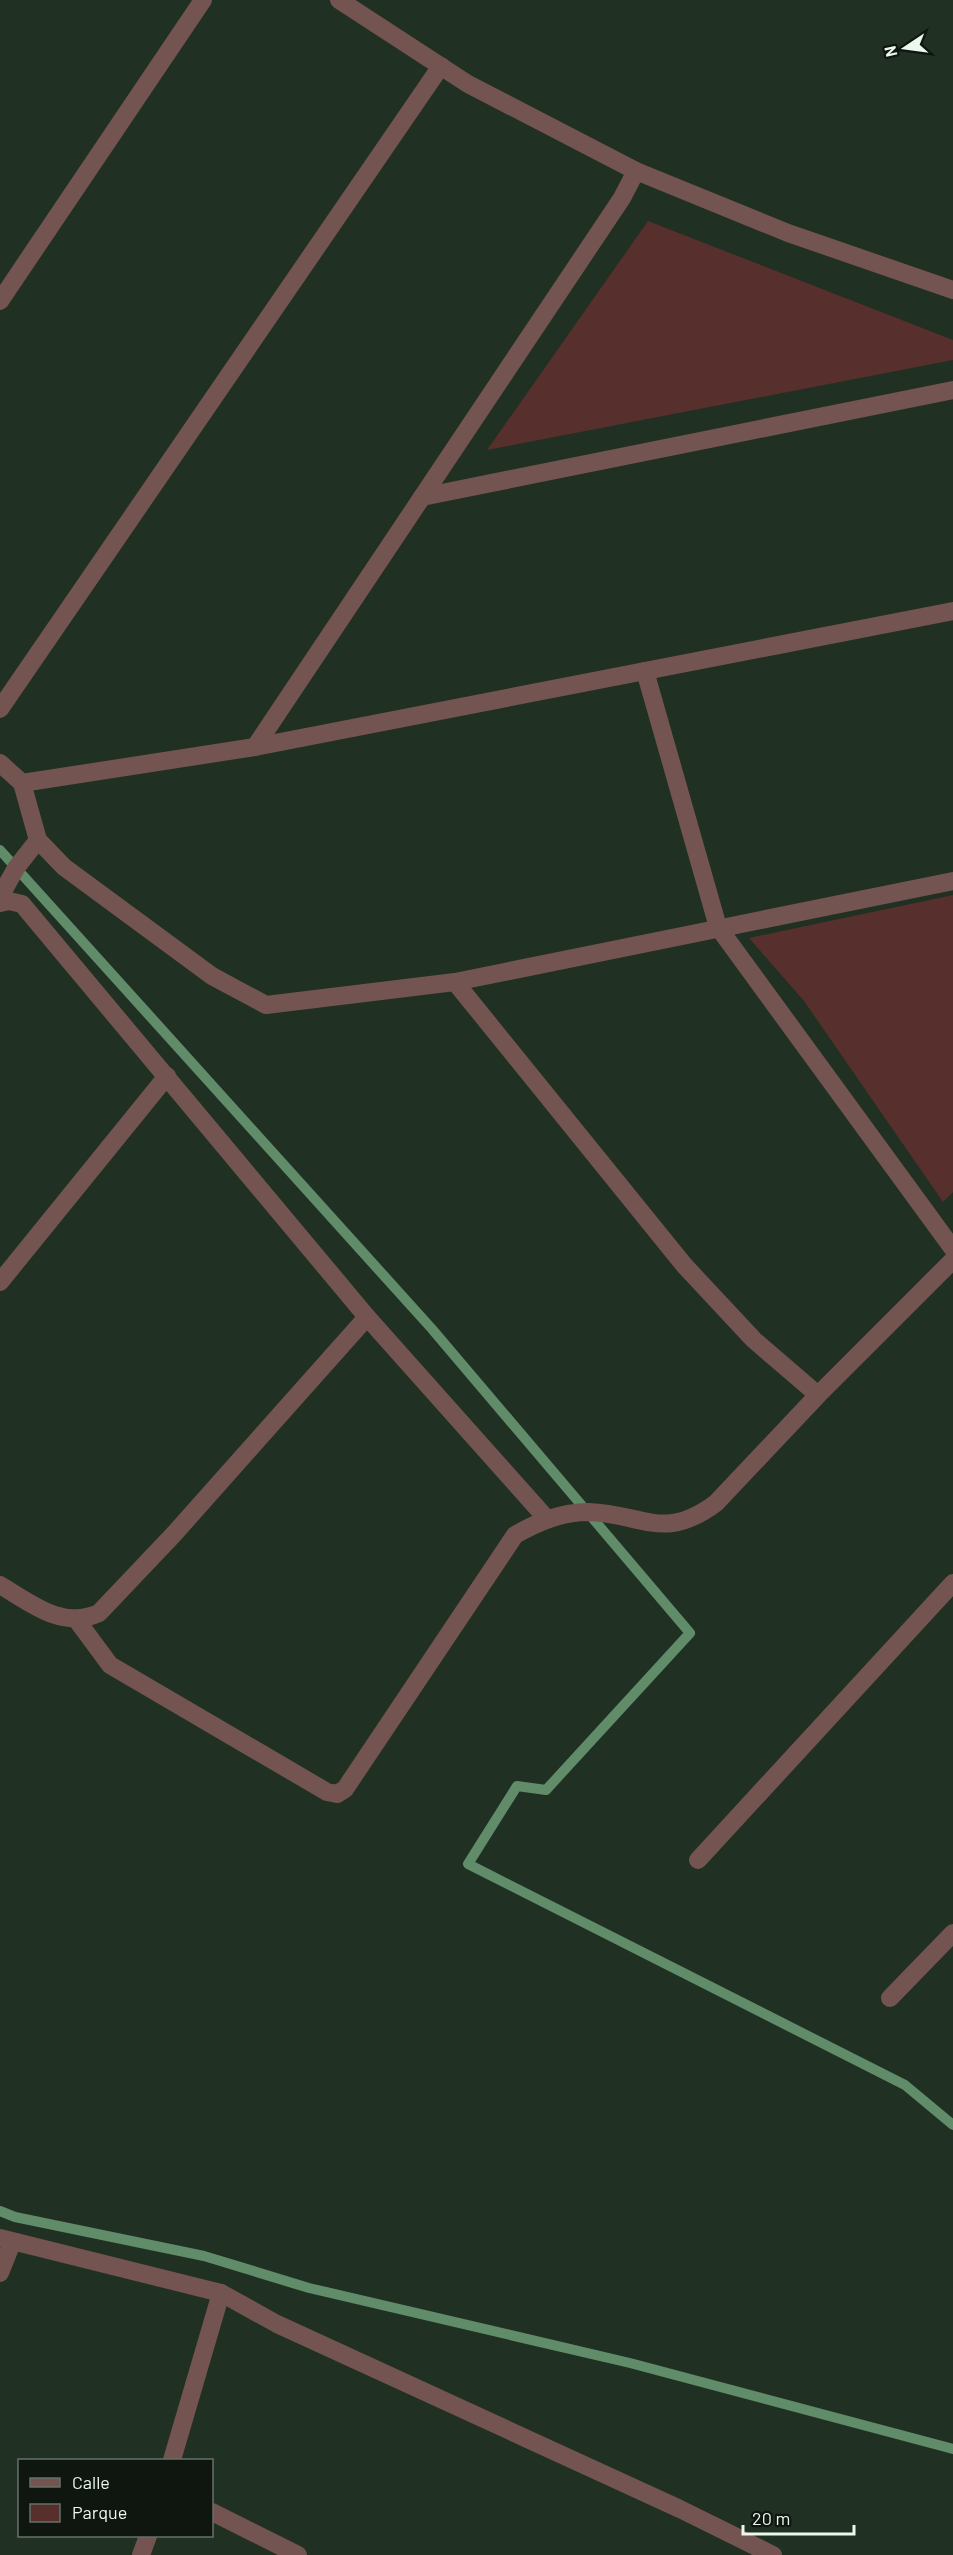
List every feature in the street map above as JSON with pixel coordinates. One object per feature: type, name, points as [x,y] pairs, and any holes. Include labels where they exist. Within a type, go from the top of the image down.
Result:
[{"type":"street","points":[[0,301],[202,0]]},
{"type":"street","points":[[339,0],[468,84],[636,171],[788,233],[953,290]]},
{"type":"street","points":[[0,709],[441,66]]},
{"type":"street","points":[[255,747],[622,198],[636,171]]},
{"type":"street","points":[[422,497],[953,390]]},
{"type":"street","points":[[22,783],[255,747],[953,611]]},
{"type":"street","points":[[645,671],[718,927],[953,1249]]},
{"type":"street","points":[[0,763],[22,783],[38,840],[64,867],[212,976],[266,1005],[455,982],[953,881]]},
{"type":"street","points":[[0,897],[16,868],[38,840]]},
{"type":"street","points":[[0,903],[9,901],[22,904],[367,1317],[547,1519]]},
{"type":"street","points":[[455,982],[684,1265],[754,1340],[818,1395]]},
{"type":"street","points":[[0,1282],[168,1076]]},
{"type":"street","points":[[76,1620],[110,1665],[327,1792],[337,1794],[345,1789],[515,1536],[547,1519],[588,1512],[654,1525],[672,1524],[690,1519],[716,1503],[818,1395],[953,1260]]},
{"type":"street","points":[[0,1585],[52,1614],[76,1620],[88,1618],[109,1606],[367,1317]]},
{"type":"street","points":[[698,1860],[953,1583]]},
{"type":"street","points":[[890,1998],[953,1933]]},
{"type":"street","points":[[0,2273],[6,2240],[221,2294],[277,2324],[680,2509],[772,2555]]},
{"type":"street","points":[[172,2459],[221,2294]]},
{"type":"street","points":[[213,2512],[298,2555]]},
{"type":"street","points":[[141,2555],[147,2537]]},
{"type":"green space","points":[[648,221],[953,340],[953,360],[487,450]]},
{"type":"green space","points":[[953,895],[953,1192],[943,1202],[804,1001],[749,938]]},
{"type":"waterway","points":[[0,850],[432,1329],[690,1633],[546,1790],[517,1786],[468,1864],[905,2085],[953,2125]]},
{"type":"waterway","points":[[0,2211],[15,2217],[204,2256],[309,2288],[630,2363],[953,2449]]}]
